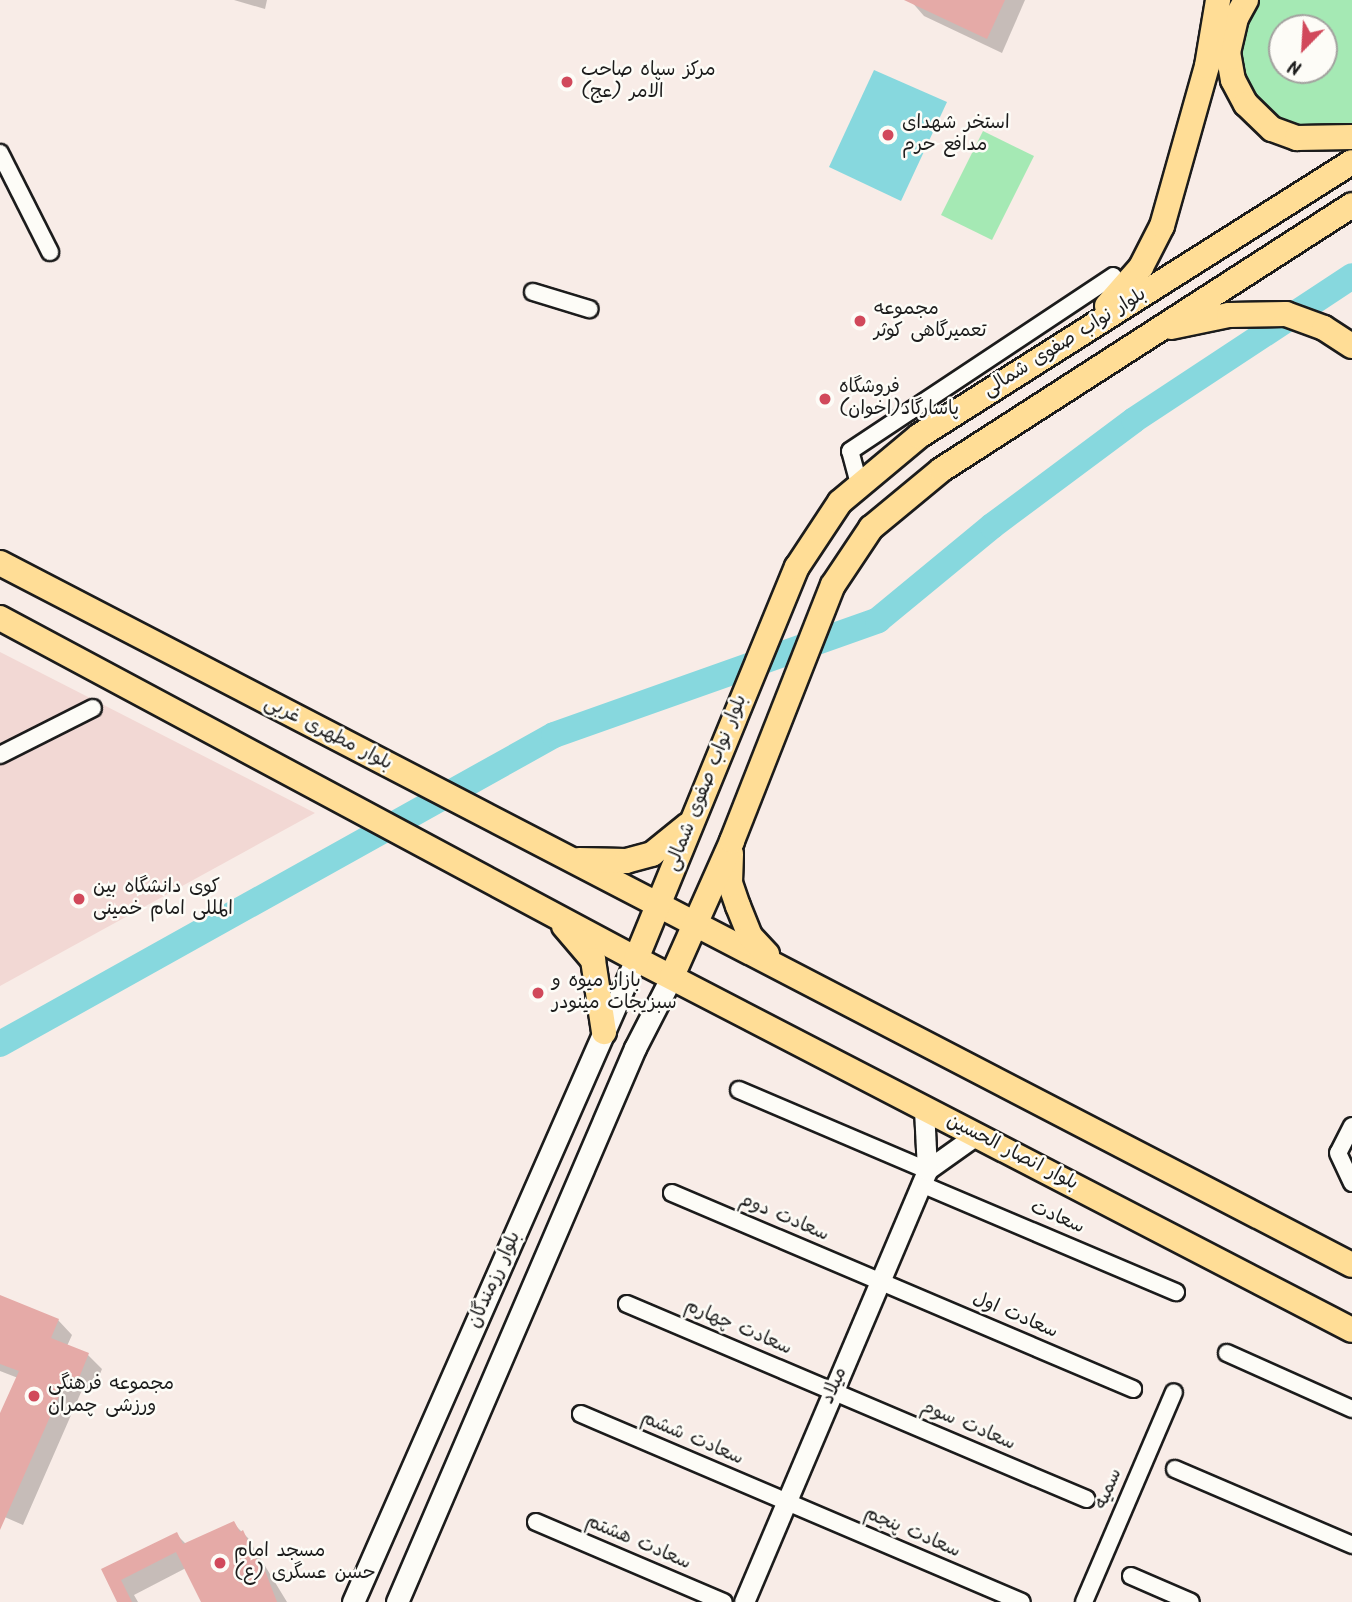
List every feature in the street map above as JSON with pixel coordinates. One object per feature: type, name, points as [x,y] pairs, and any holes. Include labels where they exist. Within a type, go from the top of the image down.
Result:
[{"type":"main road","points":[[1070,340],[1117,297],[1141,267],[1162,226],[1207,66],[1218,0]]},
{"type":"main road","points":[[1246,0],[1236,18],[1228,52],[1233,80],[1246,104],[1272,129],[1297,138],[1352,137]]},
{"type":"main road","name":"بلوار نواب صفوی شمالی","points":[[636,958],[765,641],[816,534],[859,484],[919,436],[1352,162]]},
{"type":"main road","name":"بلوار نواب صفوی شمالی","points":[[672,976],[732,841],[793,678],[850,556],[901,499],[1352,205]]},
{"type":"main road","points":[[1157,330],[1229,315],[1286,314],[1324,328],[1352,346]]},
{"type":"main road","name":"بلوار مطهری غربی","points":[[0,563],[493,820],[697,922]]},
{"type":"main road","points":[[0,618],[537,902],[636,958]]},
{"type":"main road","points":[[570,859],[626,862],[652,854],[691,822]]},
{"type":"main road","points":[[732,841],[730,883],[750,936],[789,972]]},
{"type":"main road","points":[[537,902],[573,933],[593,960],[604,1032]]},
{"type":"main road","points":[[697,922],[1352,1265]]},
{"type":"main road","name":"بلوار انصار الحسین","points":[[636,958],[1352,1330]]},
{"type":"main road","name":"بلوار رزمندگان","points":[[353,1602],[636,958]]},
{"type":"main road","name":"بلوار رزمندگان","points":[[397,1602],[635,1048],[672,976]]},
{"type":"street","points":[[1,160],[50,252]]},
{"type":"street","points":[[859,484],[850,452],[1113,276]]},
{"type":"street","points":[[533,292],[589,309]]},
{"type":"street","points":[[0,755],[93,708]]},
{"type":"street","name":"سعادت","points":[[739,1090],[1176,1292]]},
{"type":"street","points":[[924,1108],[924,1177]]},
{"type":"street","points":[[1352,1126],[1338,1153],[1352,1183]]},
{"type":"street","points":[[924,1177],[976,1135]]},
{"type":"street","name":"میلاد","points":[[744,1602],[924,1177]]},
{"type":"street","name":"سعادت دوم","points":[[672,1193],[880,1281]]},
{"type":"street","name":"سعادت اول","points":[[880,1281],[1133,1389]]},
{"type":"street","name":"سعادت چهارم","points":[[626,1304],[833,1391]]},
{"type":"street","points":[[1227,1353],[1352,1409]]},
{"type":"street","name":"سعادت سوم","points":[[833,1391],[1086,1499]]},
{"type":"street","name":"سمیه","points":[[1084,1602],[1174,1392]]},
{"type":"street","name":"سعادت ششم","points":[[581,1414],[786,1502]]},
{"type":"street","points":[[1175,1469],[1352,1545]]},
{"type":"street","name":"سعادت پنجم","points":[[786,1502],[1022,1602]]},
{"type":"street","name":"سعادت هشتم","points":[[536,1522],[724,1602]]},
{"type":"street","points":[[1131,1576],[1191,1602]]},
{"type":"shaded area","name":"کوی دانشگاه بین المللی امام خمینی","points":[[0,652],[315,813],[0,986]]},
{"type":"green space","points":[[1250,0],[1352,0],[1352,128],[1275,126],[1237,79],[1239,19]]},
{"type":"green space","points":[[983,131],[1034,156],[992,240],[941,215]]},
{"type":"water","name":"استخر شهدای مدافع حرم","points":[[874,70],[947,102],[901,201],[829,167]]},
{"type":"building","points":[[904,0],[1005,0],[987,39]]},
{"type":"building","name":"مجموعه فرهنگی ورزشی چمران","points":[[0,1295],[59,1319],[51,1338],[89,1353],[79,1378],[68,1376],[0,1530],[0,1413],[19,1371],[0,1364]]},
{"type":"building","name":"مسجد امام حسن عسگری (ع)","points":[[234,1521],[240,1532],[243,1530],[261,1569],[264,1568],[277,1602],[201,1602],[176,1552],[121,1580],[132,1602],[117,1602],[101,1569],[177,1532],[183,1544]]},
{"type":"waterway","points":[[0,1044],[554,735],[878,620],[992,526],[1134,420],[1352,276]]},
{"type":"place","name":"مرکز سپاه صاحب الامر (عج)","points":[[567,82]]},
{"type":"place","name":"استخر شهدای مدافع حرم","points":[[888,135]]},
{"type":"place","name":"مجموعه تعمیرگاهی کوثر","points":[[860,321]]},
{"type":"place","name":"فروشگاه پاسارگاد(اخوان)","points":[[825,399]]},
{"type":"place","name":"کوی دانشگاه بین المللی امام خمینی","points":[[79,899]]},
{"type":"place","name":"بازار میوه و سبزیجات مینودر","points":[[538,993]]},
{"type":"place","name":"مجموعه فرهنگی ورزشی چمران","points":[[34,1396]]},
{"type":"place","name":"مسجد امام حسن عسگری (ع)","points":[[220,1563]]}]
